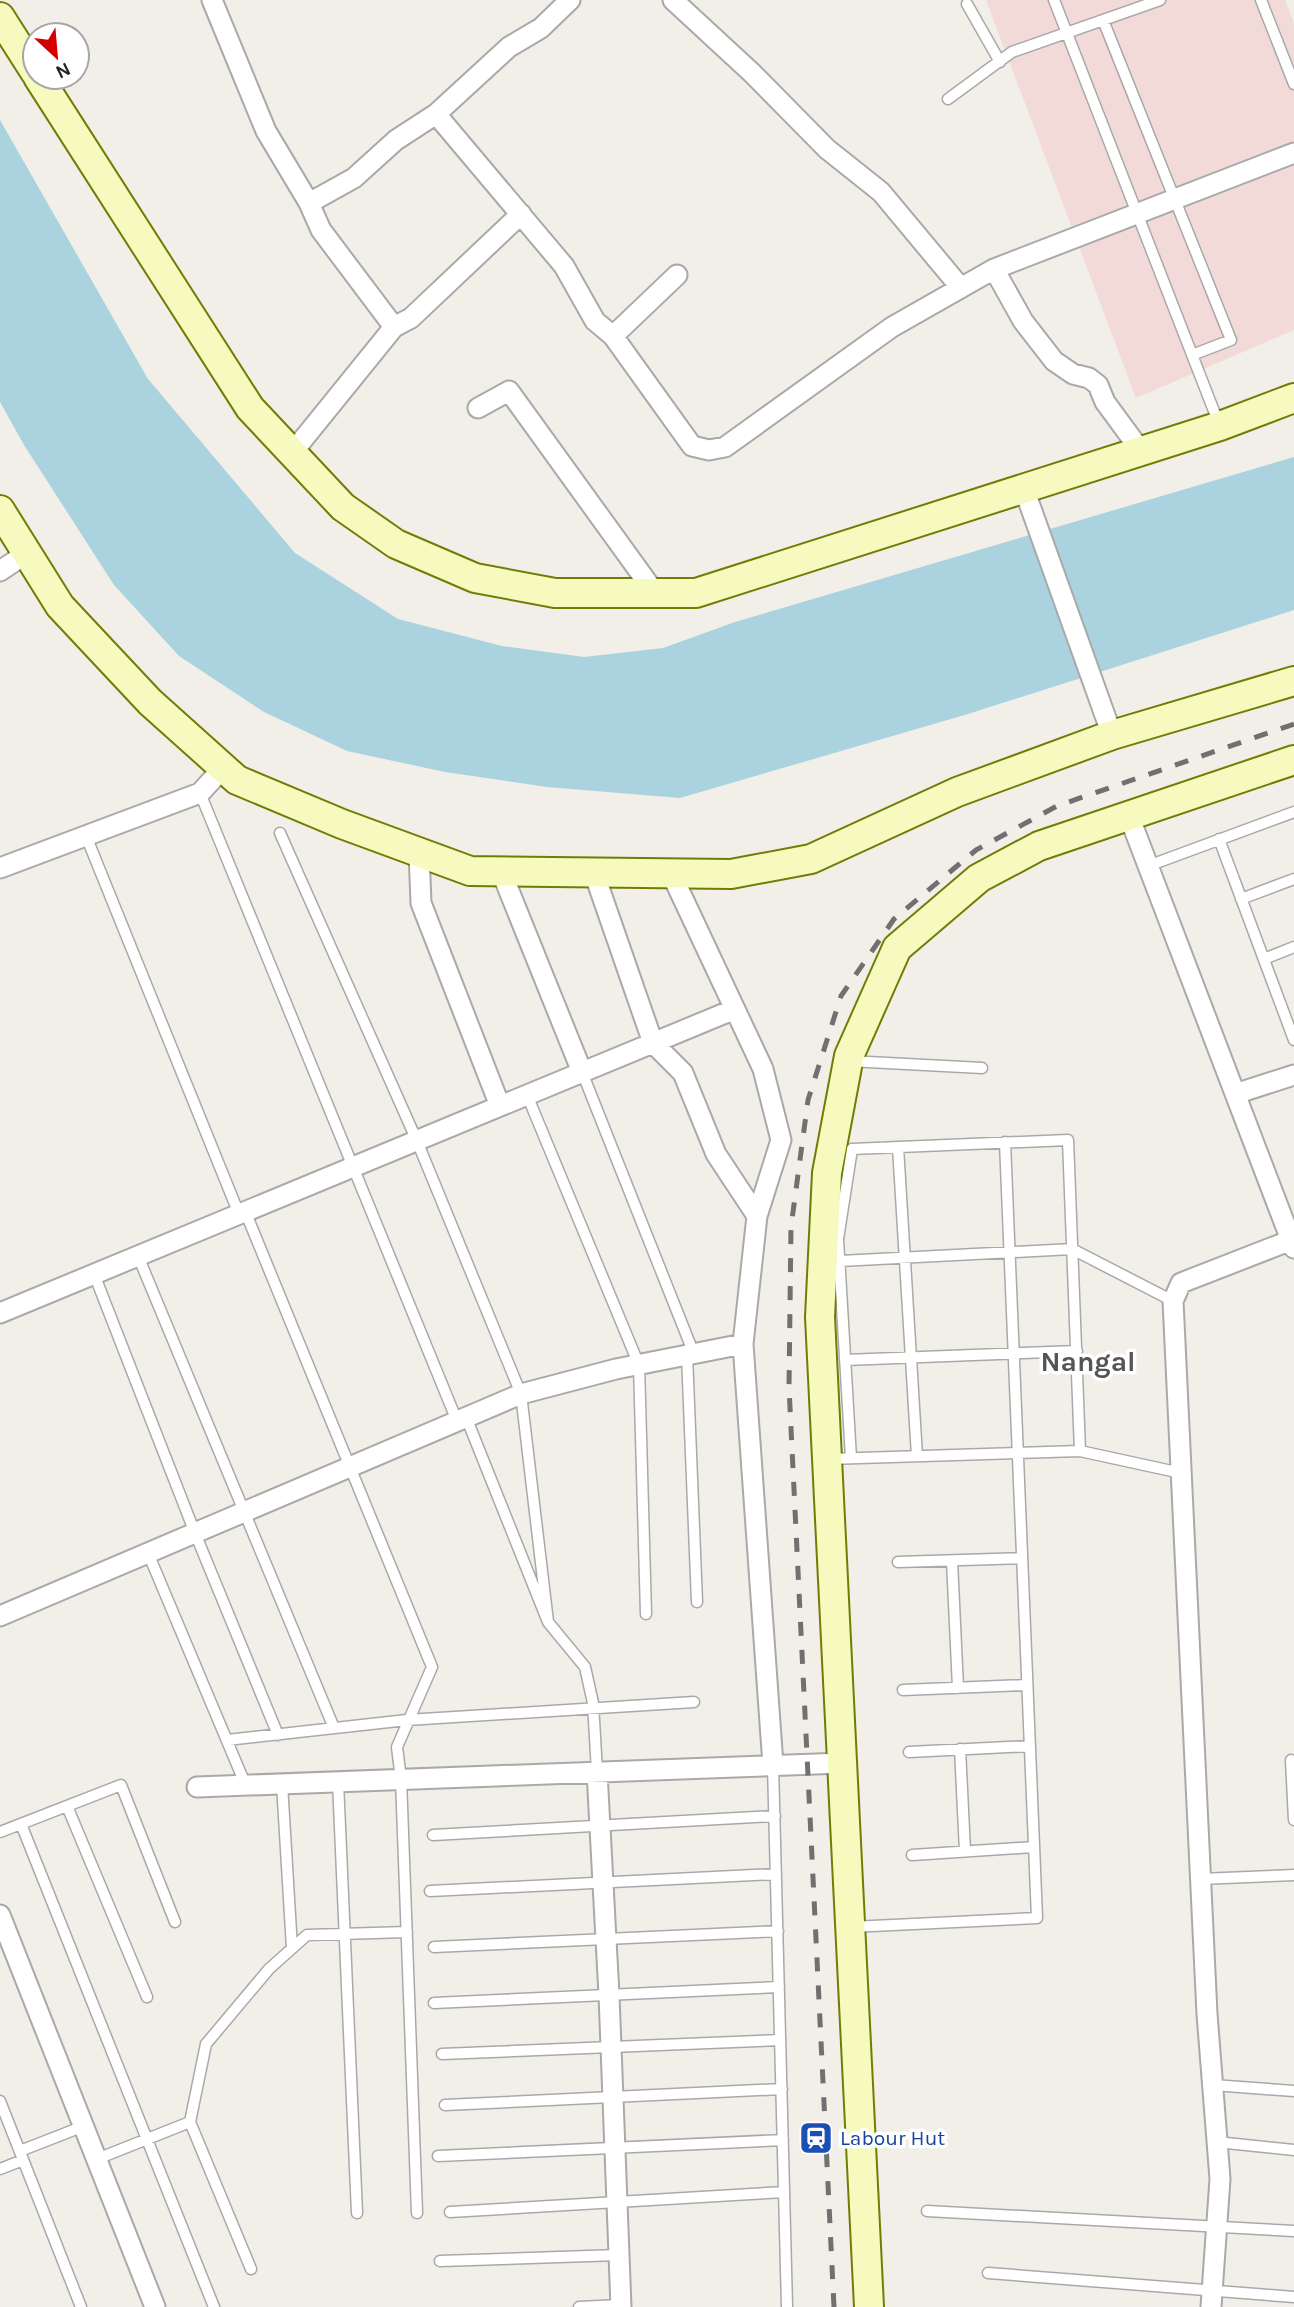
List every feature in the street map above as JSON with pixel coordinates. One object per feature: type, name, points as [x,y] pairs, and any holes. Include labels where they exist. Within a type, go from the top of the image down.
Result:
[{"type":"street","points":[[212,0],[266,131],[309,203],[321,230],[394,327]]},
{"type":"street","points":[[309,203],[354,178],[396,140],[436,114],[509,47],[541,28],[570,0]]},
{"type":"street","points":[[673,0],[752,73],[827,149],[881,192],[961,288]]},
{"type":"street","points":[[0,17],[21,50]]},
{"type":"street","points":[[47,91],[250,408],[343,506],[396,544],[475,578],[555,593],[696,593],[1141,452],[1294,398]]},
{"type":"street","points":[[436,114],[564,267],[595,321],[613,336],[692,446],[709,450],[725,447],[892,327],[993,270],[1294,153]]},
{"type":"street","points":[[292,453],[394,327],[411,317],[521,214]]},
{"type":"street","points":[[993,270],[1023,321],[1054,361],[1073,374],[1089,378],[1098,385],[1105,402],[1141,452]]},
{"type":"street","points":[[613,336],[677,275]]},
{"type":"street","points":[[478,408],[509,391],[655,593]]},
{"type":"street","points":[[1024,489],[1112,735]]},
{"type":"street","points":[[0,510],[60,606],[150,702],[237,780],[342,824],[470,871],[731,874],[811,859],[957,792],[1112,735],[1294,681]]},
{"type":"street","points":[[0,571],[27,553]]},
{"type":"street","points":[[869,2307],[843,1763],[839,1458],[820,1317],[827,1173],[848,1061],[897,948],[979,878],[1039,846],[1294,760]]},
{"type":"street","points":[[0,868],[200,793],[223,768]]},
{"type":"street","points":[[1129,816],[1293,1242],[1181,1283],[1173,1301],[1200,1880],[1220,2179],[1212,2299]]},
{"type":"street","points":[[419,852],[421,903],[500,1106]]},
{"type":"street","points":[[501,871],[582,1072]]},
{"type":"street","points":[[594,873],[653,1043],[682,1073],[716,1154],[757,1216]]},
{"type":"street","points":[[671,873],[763,1069],[781,1140],[757,1216],[743,1344],[773,1765]]},
{"type":"street","points":[[0,1313],[735,1009]]},
{"type":"street","points":[[1235,1094],[1294,1075]]},
{"type":"street","points":[[0,1616],[521,1394],[639,1365],[743,1344]]},
{"type":"street","points":[[197,1787],[843,1763]]},
{"type":"street","points":[[597,1772],[621,2306]]},
{"type":"street","points":[[0,1915],[97,2159],[151,2306]]},
{"type":"lane","points":[[1054,0],[1220,426]]},
{"type":"lane","points":[[948,99],[1012,52],[1160,0]]},
{"type":"lane","points":[[1261,0],[1294,84]]},
{"type":"lane","points":[[967,4],[1000,61]]},
{"type":"lane","points":[[1102,20],[1231,340],[1192,355]]},
{"type":"lane","points":[[200,793],[353,1167],[548,1622],[585,1667],[594,1708],[597,1772]]},
{"type":"lane","points":[[1148,866],[1294,812]]},
{"type":"lane","points":[[280,833],[417,1140],[521,1394],[548,1622]]},
{"type":"lane","points":[[86,836],[432,1667],[397,1747],[401,1779],[417,2213]]},
{"type":"lane","points":[[1219,839],[1291,1023],[1294,1040]]},
{"type":"lane","points":[[1241,898],[1294,879]]},
{"type":"lane","points":[[1264,958],[1294,947]]},
{"type":"lane","points":[[848,1061],[982,1068]]},
{"type":"lane","points":[[582,1072],[690,1354],[697,1602]]},
{"type":"lane","points":[[527,1095],[639,1365],[646,1614]]},
{"type":"lane","points":[[1080,1451],[1068,1140],[852,1149],[838,1239],[845,1360],[839,1458],[1080,1451],[1181,1473]]},
{"type":"lane","points":[[851,1927],[1037,1918],[1005,1142]]},
{"type":"lane","points":[[898,1147],[917,1456]]},
{"type":"lane","points":[[840,1261],[1072,1249],[1173,1301]]},
{"type":"lane","points":[[138,1256],[334,1728]]},
{"type":"lane","points":[[94,1274],[195,1533],[278,1735]]},
{"type":"lane","points":[[845,1360],[1077,1351]]},
{"type":"lane","points":[[148,1553],[246,1786]]},
{"type":"lane","points":[[898,1562],[1022,1558]]},
{"type":"lane","points":[[953,1561],[958,1688]]},
{"type":"lane","points":[[903,1690],[1027,1685]]},
{"type":"lane","points":[[227,1740],[407,1720],[694,1702]]},
{"type":"lane","points":[[909,1752],[1030,1746]]},
{"type":"lane","points":[[960,1749],[964,1851]]},
{"type":"lane","points":[[1291,1760],[1294,1820]]},
{"type":"lane","points":[[773,1765],[787,2307]]},
{"type":"lane","points":[[338,1782],[358,2213]]},
{"type":"lane","points":[[282,1784],[292,1948]]},
{"type":"lane","points":[[0,1832],[121,1785],[174,1922]]},
{"type":"lane","points":[[67,1806],[146,1997]]},
{"type":"lane","points":[[433,1835],[775,1816]]},
{"type":"lane","points":[[21,1824],[214,2307]]},
{"type":"lane","points":[[912,1855],[1034,1847]]},
{"type":"lane","points":[[429,1891],[776,1874]]},
{"type":"lane","points":[[1200,1880],[1294,1875]]},
{"type":"lane","points":[[434,1947],[778,1931]]},
{"type":"lane","points":[[251,2269],[190,2122],[206,2044],[269,1969],[307,1935],[407,1932]]},
{"type":"lane","points":[[434,2003],[779,1987]]},
{"type":"lane","points":[[442,2054],[780,2040]]},
{"type":"lane","points":[[1213,2085],[1294,2091]]},
{"type":"lane","points":[[445,2105],[782,2089]]},
{"type":"lane","points":[[0,2101],[81,2307]]},
{"type":"lane","points":[[97,2159],[190,2122]]},
{"type":"lane","points":[[0,2169],[84,2126]]},
{"type":"lane","points":[[439,2156],[783,2140]]},
{"type":"lane","points":[[1217,2142],[1294,2150]]},
{"type":"lane","points":[[450,2212],[784,2192]]},
{"type":"lane","points":[[926,2211],[1294,2231]]},
{"type":"lane","points":[[440,2261],[618,2255]]},
{"type":"lane","points":[[988,2273],[1212,2299],[1294,2297]]},
{"type":"lane","points":[[579,2307],[621,2306]]},
{"type":"shaded area","points":[[986,0],[1285,0],[1294,23],[1294,330],[1136,398]]},
{"type":"water","points":[[0,120],[148,379],[295,553],[398,619],[502,646],[584,657],[663,648],[735,622],[1294,457],[1294,610],[968,714],[680,798],[547,787],[445,772],[347,751],[264,712],[179,656],[114,585],[24,445],[0,402]]},
{"type":"railway","points":[[834,2307],[789,1387],[791,1227],[808,1100],[841,996],[894,919],[976,850],[1057,806],[1294,724]]},
{"type":"place","name":"Labour Hut","points":[[816,2138]]},
{"type":"district","name":"Nangal","points":[[1088,1361]]}]
